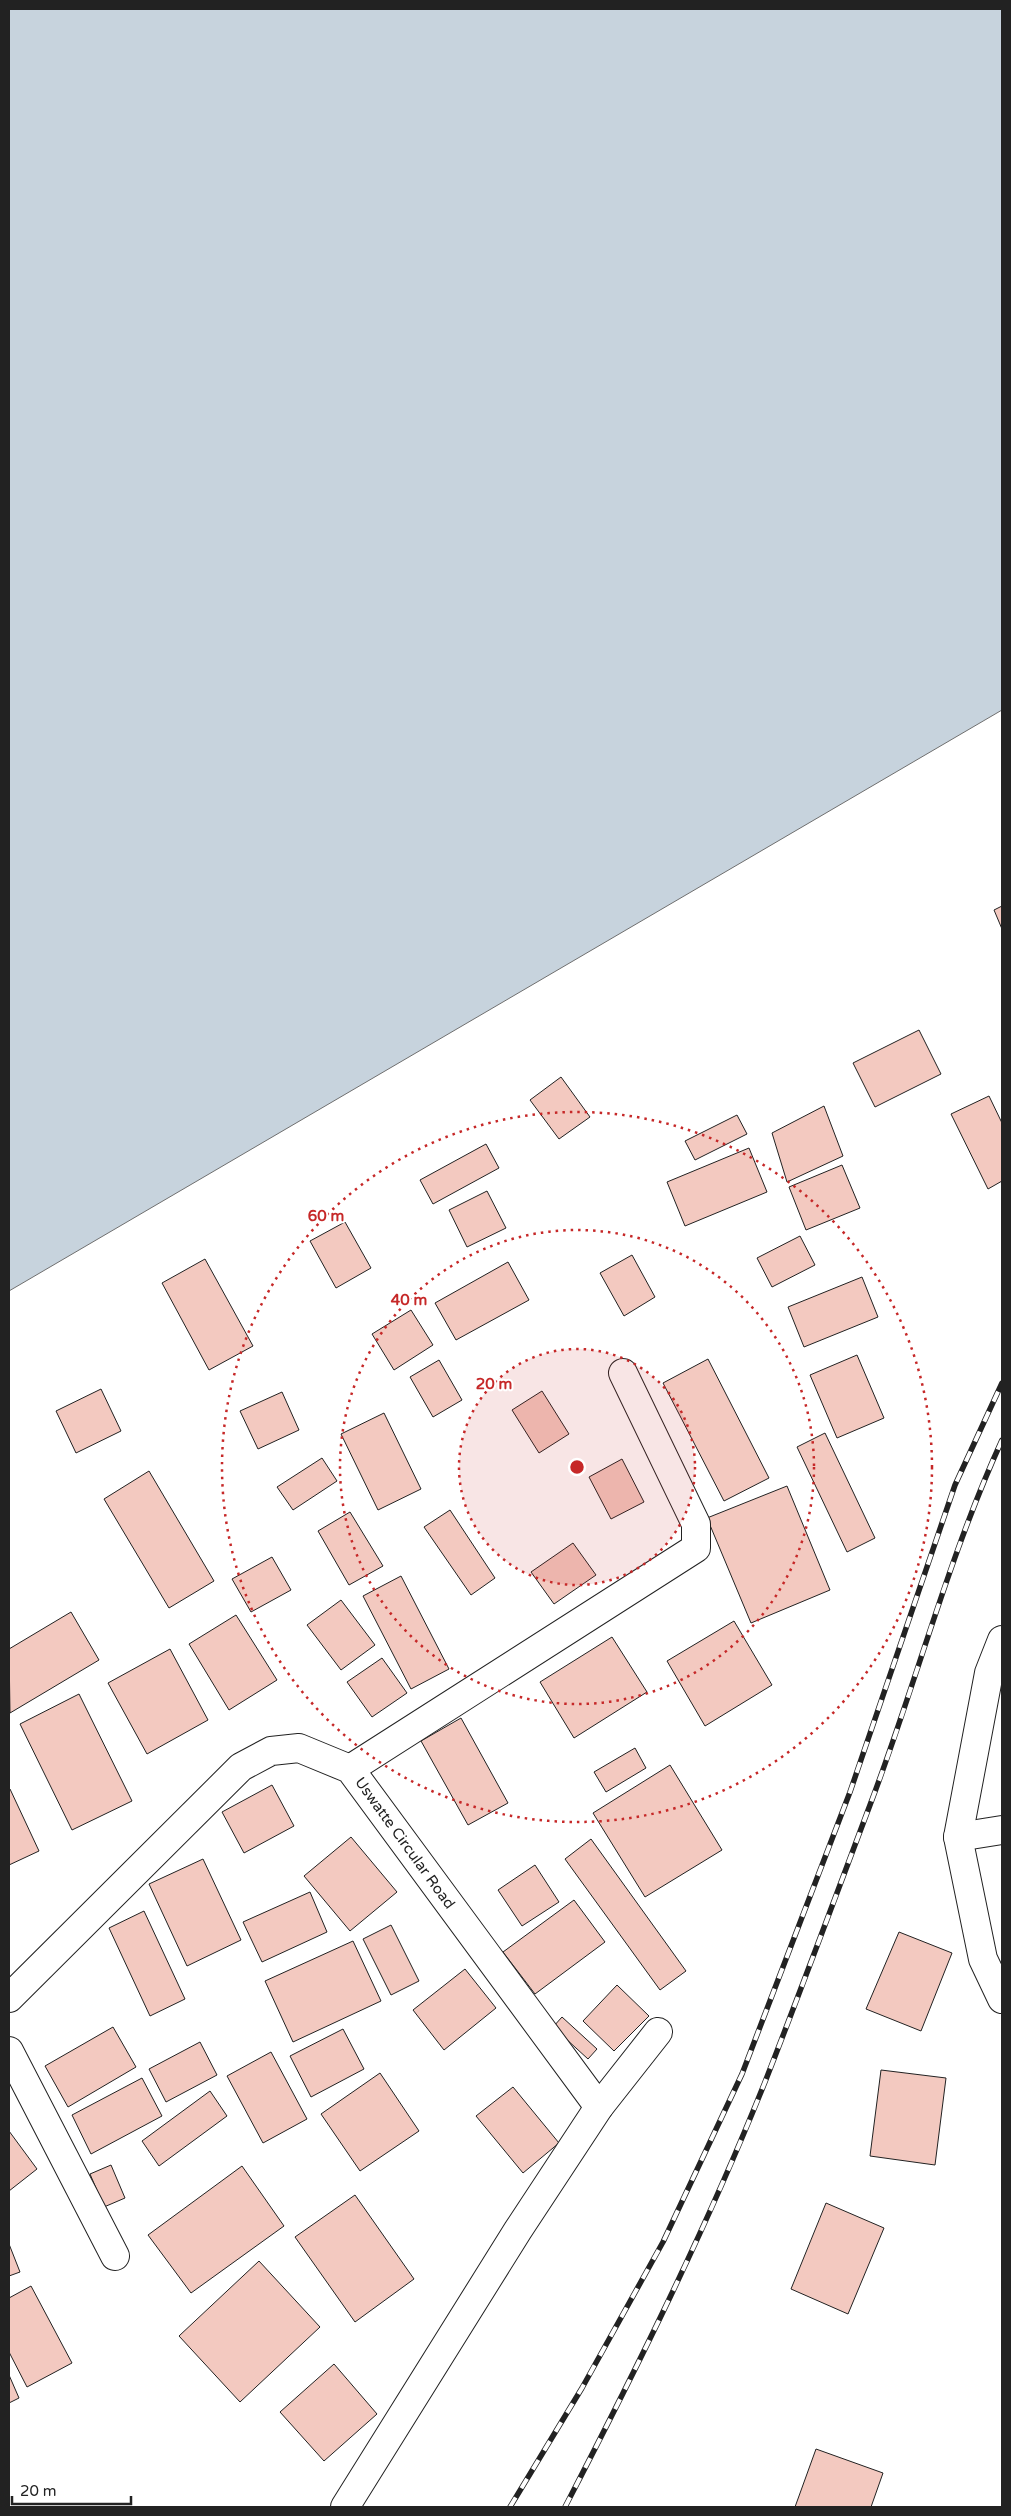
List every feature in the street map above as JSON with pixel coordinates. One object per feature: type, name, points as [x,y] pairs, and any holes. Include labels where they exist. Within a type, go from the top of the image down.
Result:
[{"type":"street","points":[[350,1769],[696,1548],[696,1524],[623,1373]]},
{"type":"street","points":[[1002,1640],[989,1673],[958,1837],[983,1959],[1002,1999]]},
{"type":"street","name":"Uswatte Circular Road","points":[[9,1998],[241,1767],[271,1751],[299,1748],[350,1769],[599,2107]]},
{"type":"street","points":[[958,1837],[1002,1830]]},
{"type":"street","points":[[345,2507],[518,2230],[599,2107],[658,2032]]},
{"type":"street","points":[[9,2051],[115,2256]]},
{"type":"shaded area","points":[[9,9],[1002,9],[1002,710],[9,1291]]},
{"type":"building","points":[[1002,906],[1002,929],[994,910]]},
{"type":"building","points":[[919,1030],[941,1074],[875,1107],[853,1063]]},
{"type":"building","points":[[561,1077],[590,1117],[559,1139],[530,1100]]},
{"type":"building","points":[[989,1096],[1002,1123],[1002,1181],[988,1189],[951,1114]]},
{"type":"building","points":[[824,1106],[843,1156],[787,1182],[772,1133]]},
{"type":"building","points":[[737,1115],[747,1134],[695,1160],[685,1141]]},
{"type":"building","points":[[486,1144],[499,1168],[433,1204],[420,1180]]},
{"type":"building","points":[[749,1148],[767,1192],[685,1226],[667,1182]]},
{"type":"building","points":[[842,1165],[860,1208],[806,1230],[789,1187]]},
{"type":"building","points":[[487,1191],[506,1228],[467,1247],[449,1210]]},
{"type":"building","points":[[345,1222],[371,1268],[336,1288],[310,1241]]},
{"type":"building","points":[[800,1236],[815,1265],[772,1287],[757,1258]]},
{"type":"building","points":[[632,1255],[655,1297],[624,1316],[600,1273]]},
{"type":"building","points":[[205,1259],[253,1346],[209,1370],[162,1283]]},
{"type":"building","points":[[508,1262],[529,1300],[456,1340],[435,1303]]},
{"type":"building","points":[[862,1277],[878,1317],[804,1347],[788,1307]]},
{"type":"building","points":[[411,1310],[433,1345],[394,1370],[372,1334]]},
{"type":"building","points":[[857,1355],[884,1418],[837,1438],[810,1375]]},
{"type":"building","points":[[708,1359],[769,1478],[724,1501],[663,1383]]},
{"type":"building","points":[[439,1360],[462,1400],[433,1417],[410,1377]]},
{"type":"building","points":[[101,1389],[121,1431],[76,1453],[56,1411]]},
{"type":"building","points":[[542,1391],[569,1434],[539,1453],[512,1410]]},
{"type":"building","points":[[282,1392],[299,1430],[258,1449],[240,1411]]},
{"type":"building","points":[[384,1413],[421,1489],[378,1510],[341,1434]]},
{"type":"building","points":[[825,1433],[875,1538],[847,1552],[797,1447]]},
{"type":"building","points":[[322,1458],[337,1481],[293,1510],[277,1487]]},
{"type":"building","points":[[622,1459],[644,1502],[611,1519],[589,1477]]},
{"type":"building","points":[[149,1471],[214,1581],[169,1608],[104,1499]]},
{"type":"building","points":[[787,1486],[830,1590],[751,1623],[707,1518]]},
{"type":"building","points":[[450,1510],[495,1578],[471,1595],[424,1527]]},
{"type":"building","points":[[350,1512],[383,1566],[349,1585],[318,1531]]},
{"type":"building","points":[[573,1543],[596,1575],[554,1604],[531,1572]]},
{"type":"building","points":[[272,1557],[291,1590],[251,1612],[232,1579]]},
{"type":"building","points":[[401,1576],[449,1669],[411,1689],[363,1596]]},
{"type":"building","points":[[341,1600],[375,1645],[341,1670],[307,1625]]},
{"type":"building","points":[[71,1612],[99,1660],[10,1713],[9,1649]]},
{"type":"building","points":[[236,1615],[277,1680],[229,1710],[189,1644]]},
{"type":"building","points":[[734,1621],[772,1685],[705,1726],[667,1661]]},
{"type":"building","points":[[612,1637],[647,1692],[574,1738],[540,1682]]},
{"type":"building","points":[[170,1649],[208,1720],[147,1754],[108,1683]]},
{"type":"building","points":[[382,1658],[407,1693],[372,1717],[347,1682]]},
{"type":"building","points":[[79,1694],[132,1801],[72,1830],[20,1724]]},
{"type":"building","points":[[461,1718],[508,1803],[468,1825],[421,1741]]},
{"type":"building","points":[[635,1748],[646,1768],[606,1792],[594,1772]]},
{"type":"building","points":[[670,1765],[722,1850],[645,1897],[593,1813]]},
{"type":"building","points":[[272,1785],[294,1826],[244,1853],[222,1812]]},
{"type":"building","points":[[9,1790],[39,1851],[9,1865]]},
{"type":"building","points":[[351,1837],[397,1892],[350,1931],[304,1876]]},
{"type":"building","points":[[591,1839],[686,1971],[660,1990],[565,1859]]},
{"type":"building","points":[[203,1859],[241,1940],[187,1966],[149,1884]]},
{"type":"building","points":[[535,1865],[559,1902],[522,1926],[498,1890]]},
{"type":"building","points":[[310,1892],[327,1932],[262,1962],[243,1922]]},
{"type":"building","points":[[574,1900],[605,1942],[535,1994],[503,1952]]},
{"type":"building","points":[[144,1911],[185,1999],[150,2016],[109,1928]]},
{"type":"building","points":[[391,1925],[419,1981],[391,1995],[363,1939]]},
{"type":"building","points":[[899,1932],[952,1953],[921,2031],[866,2009]]},
{"type":"building","points":[[353,1941],[381,2001],[293,2042],[265,1981]]},
{"type":"building","points":[[465,1969],[496,2008],[444,2050],[413,2010]]},
{"type":"building","points":[[617,1985],[649,2016],[614,2051],[583,2021]]},
{"type":"building","points":[[562,2017],[597,2049],[588,2059],[553,2027]]},
{"type":"building","points":[[113,2027],[136,2067],[68,2107],[45,2066]]},
{"type":"building","points":[[343,2029],[364,2069],[311,2097],[290,2056]]},
{"type":"building","points":[[200,2042],[217,2075],[166,2102],[149,2069]]},
{"type":"building","points":[[271,2052],[307,2119],[263,2143],[227,2076]]},
{"type":"building","points":[[881,2070],[946,2078],[935,2165],[870,2156]]},
{"type":"building","points":[[380,2073],[419,2131],[360,2171],[321,2114]]},
{"type":"building","points":[[142,2078],[162,2116],[91,2154],[72,2115]]},
{"type":"building","points":[[513,2087],[559,2143],[523,2173],[476,2116]]},
{"type":"building","points":[[210,2091],[227,2116],[159,2166],[142,2141]]},
{"type":"building","points":[[9,2131],[37,2169],[9,2191]]},
{"type":"building","points":[[111,2165],[125,2198],[104,2207],[90,2174]]},
{"type":"building","points":[[242,2166],[284,2226],[191,2293],[148,2235]]},
{"type":"building","points":[[355,2195],[414,2279],[355,2322],[295,2237]]},
{"type":"building","points":[[826,2203],[884,2228],[848,2314],[791,2289]]},
{"type":"building","points":[[9,2244],[20,2272],[9,2276]]},
{"type":"building","points":[[259,2261],[320,2327],[240,2402],[179,2336]]},
{"type":"building","points":[[31,2286],[72,2363],[27,2387],[9,2352],[9,2298]]},
{"type":"building","points":[[334,2364],[377,2414],[324,2461],[280,2412]]},
{"type":"building","points":[[9,2375],[19,2398],[9,2403]]},
{"type":"building","points":[[816,2449],[883,2473],[871,2507],[795,2507]]},
{"type":"railway","points":[[510,2507],[582,2388],[663,2242],[742,2074],[850,1792],[955,1485],[1002,1383]]},
{"type":"railway","points":[[565,2507],[670,2297],[743,2136],[818,1944],[887,1759],[965,1530],[1002,1440]]}]
